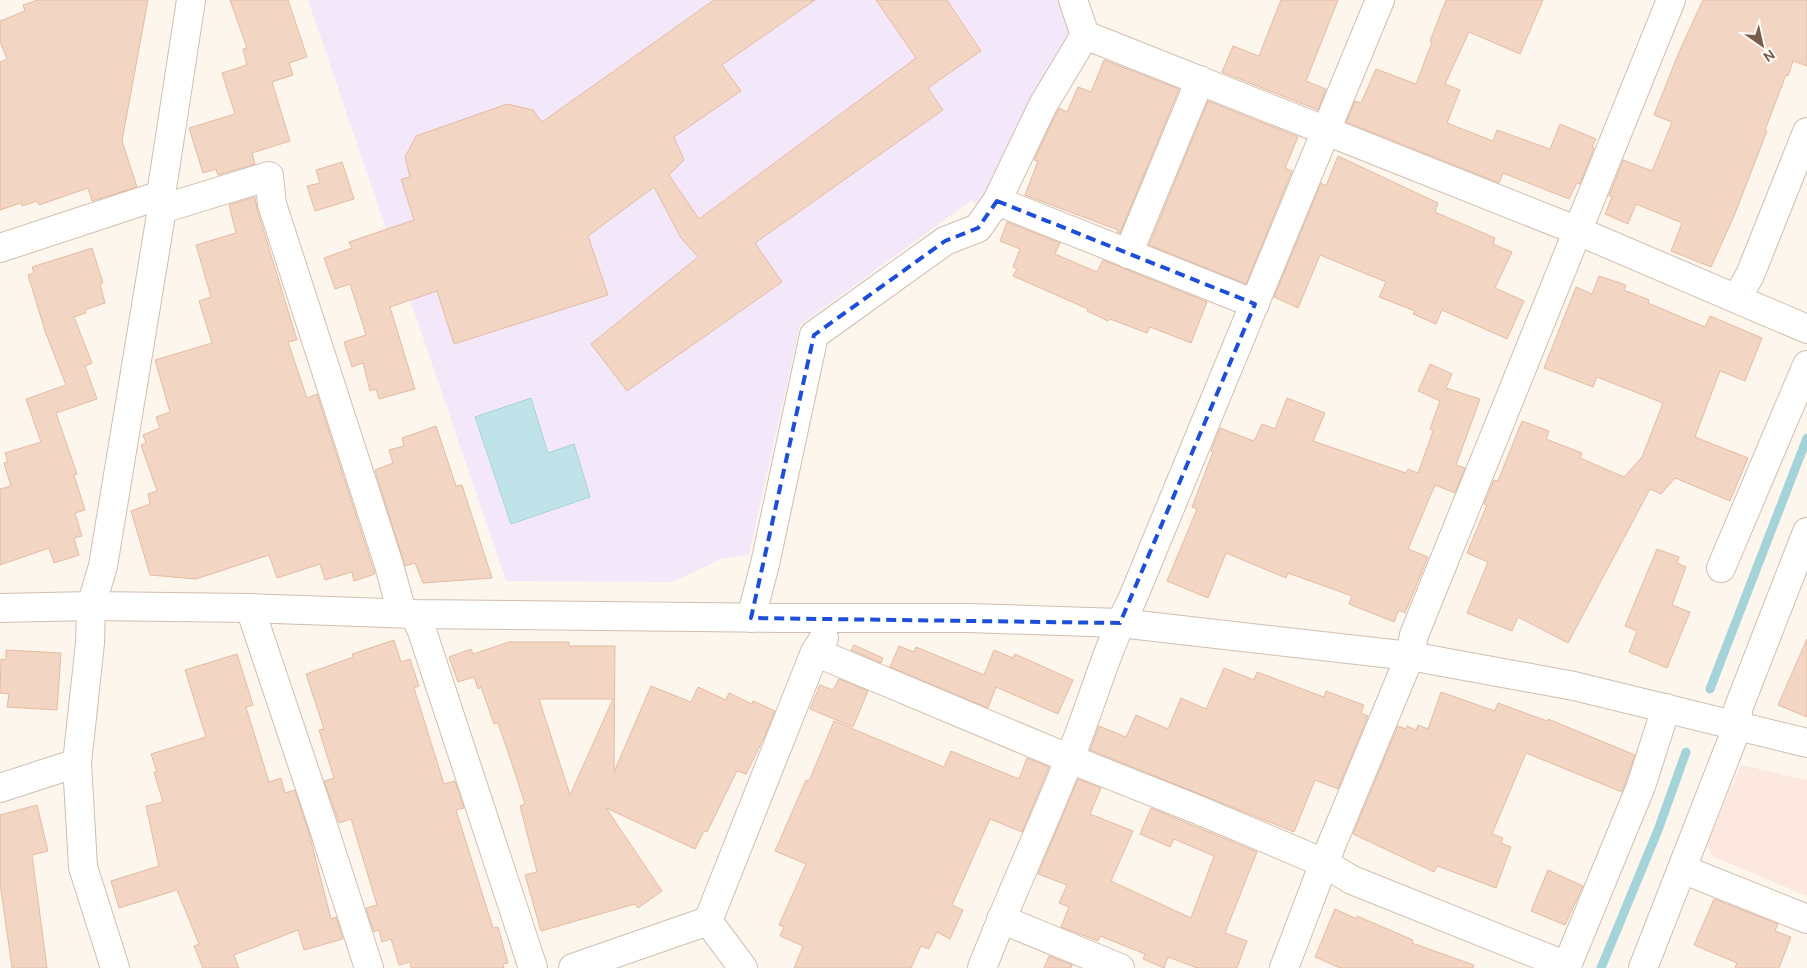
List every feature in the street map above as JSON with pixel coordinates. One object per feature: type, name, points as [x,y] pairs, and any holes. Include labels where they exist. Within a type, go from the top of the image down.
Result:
[{"type":"street","points":[[115,968],[83,867],[77,763],[90,643],[91,606],[103,566],[162,202],[191,0]]},
{"type":"street","points":[[1073,0],[1085,35],[1578,231],[1807,329]]},
{"type":"street","points":[[982,968],[1001,919],[1070,759],[1120,623],[1132,600],[1380,0]]},
{"type":"street","points":[[1284,968],[1324,863],[1410,656],[1414,635],[1671,0]]},
{"type":"street","points":[[751,618],[765,564],[814,335],[945,241],[978,228],[997,201],[1043,105],[1085,35]]},
{"type":"street","points":[[1128,254],[1200,80]]},
{"type":"street","points":[[1737,298],[1750,274],[1807,132]]},
{"type":"street","points":[[0,248],[162,202],[269,176],[272,204],[389,565],[408,613],[422,631],[533,968]]},
{"type":"street","points":[[997,201],[1255,304]]},
{"type":"street","points":[[1721,568],[1807,364]]},
{"type":"street","points":[[1643,968],[1738,725],[1738,709],[1807,532]]},
{"type":"street","points":[[0,608],[91,606],[250,608],[408,613],[751,618],[969,618],[1120,623],[1410,656],[1574,686],[1807,743]]},
{"type":"street","points":[[250,608],[369,968]]},
{"type":"street","points":[[573,968],[708,921],[815,652],[836,617]]},
{"type":"street","points":[[815,652],[1324,863],[1352,880],[1567,967],[1641,786],[1666,708]]},
{"type":"street","points":[[0,788],[77,763]]},
{"type":"street","points":[[1682,869],[1807,919]]},
{"type":"street","points":[[1001,919],[1120,968]]},
{"type":"street","points":[[708,921],[744,968]]},
{"type":"highlighted area","points":[[997,201],[1255,304],[1120,623],[751,618],[814,335],[945,241],[978,228]]},
{"type":"shaded area","points":[[308,0],[1060,0],[1073,34],[979,206],[972,200],[800,325],[749,555],[721,559],[673,582],[506,581]]},
{"type":"shaded area","points":[[1741,765],[1807,780],[1807,896],[1712,856],[1707,844]]},
{"type":"water","points":[[531,398],[548,453],[574,444],[590,497],[511,524],[475,417]]},
{"type":"building","points":[[38,0],[148,0],[122,141],[137,187],[92,201],[88,188],[39,205],[37,201],[22,206],[21,203],[0,210],[0,62],[7,59],[0,41],[0,21],[25,11],[23,5]]},
{"type":"building","points":[[230,0],[288,0],[307,57],[289,63],[293,75],[272,82],[290,141],[252,153],[255,164],[218,175],[216,169],[203,173],[189,128],[235,114],[222,73],[247,65],[243,49],[247,48]]},
{"type":"building","points":[[714,0],[815,0],[722,65],[741,91],[674,137],[684,160],[669,175],[699,219],[916,58],[876,0],[947,0],[981,51],[928,88],[943,110],[755,243],[782,282],[627,391],[591,344],[698,257],[681,238],[654,187],[588,236],[608,295],[454,344],[437,291],[390,307],[415,389],[379,399],[376,389],[370,391],[363,363],[352,367],[344,342],[366,335],[350,284],[335,289],[324,258],[352,248],[349,242],[414,220],[401,179],[410,177],[405,157],[416,136],[507,104],[533,110],[542,122]]},
{"type":"building","points":[[1281,0],[1338,0],[1306,81],[1326,89],[1318,110],[1222,72],[1233,46],[1259,56]]},
{"type":"building","points":[[1446,0],[1543,0],[1520,54],[1469,32],[1445,84],[1460,90],[1447,123],[1493,141],[1497,130],[1550,149],[1560,124],[1596,139],[1580,184],[1577,183],[1569,199],[1503,173],[1499,183],[1346,122],[1355,101],[1361,103],[1376,69],[1416,84]]},
{"type":"building","points":[[1703,0],[1807,0],[1807,66],[1793,61],[1788,76],[1786,75],[1765,130],[1767,131],[1734,216],[1711,267],[1671,251],[1682,223],[1636,204],[1628,224],[1605,214],[1612,197],[1609,196],[1623,160],[1652,171],[1672,122],[1654,115],[1679,52]]},
{"type":"building","points":[[1104,60],[1179,89],[1120,233],[1117,232],[1118,230],[1025,195],[1038,161],[1034,160],[1059,108],[1067,112],[1078,87],[1091,92]]},
{"type":"building","points":[[1208,101],[1298,137],[1285,168],[1292,171],[1246,284],[1149,245]]},
{"type":"building","points":[[1338,156],[1438,203],[1435,212],[1495,238],[1493,244],[1512,252],[1495,288],[1524,301],[1507,339],[1442,310],[1436,324],[1413,314],[1415,311],[1379,297],[1386,282],[1320,255],[1298,308],[1274,297],[1321,183],[1326,186]]},
{"type":"building","points":[[342,162],[354,199],[315,211],[307,186],[320,183],[316,170]]},
{"type":"building","points":[[255,197],[297,340],[288,342],[307,398],[317,394],[375,574],[354,581],[352,572],[325,580],[320,564],[277,578],[269,555],[196,579],[150,575],[131,511],[150,504],[148,494],[157,491],[141,445],[146,443],[143,435],[160,428],[156,417],[170,412],[155,360],[212,343],[199,301],[211,297],[196,245],[236,233],[229,205]]},
{"type":"building","points":[[1007,222],[1060,243],[1055,254],[1097,272],[1103,260],[1207,302],[1191,343],[1150,327],[1147,333],[1110,319],[1108,321],[1087,311],[1088,309],[1013,276],[1017,269],[1013,267],[1020,249],[1000,241]]},
{"type":"building","points":[[92,248],[103,283],[100,284],[105,303],[85,310],[86,313],[74,317],[92,363],[85,366],[97,399],[56,413],[77,474],[74,475],[85,510],[75,513],[82,536],[74,538],[79,555],[54,563],[49,548],[0,565],[0,489],[11,486],[4,463],[8,462],[5,453],[41,442],[26,399],[66,385],[45,331],[28,275],[34,273],[32,267]]},
{"type":"building","points":[[1599,276],[1626,285],[1624,290],[1649,300],[1648,303],[1705,327],[1710,316],[1762,338],[1745,381],[1720,371],[1695,437],[1748,458],[1730,501],[1675,478],[1661,494],[1650,489],[1568,643],[1518,617],[1512,631],[1467,613],[1488,562],[1467,553],[1487,505],[1484,504],[1494,480],[1498,481],[1522,421],[1549,431],[1546,439],[1582,453],[1580,458],[1624,477],[1642,457],[1663,403],[1597,377],[1593,387],[1544,368],[1576,287],[1592,294]]},
{"type":"building","points":[[1430,364],[1452,374],[1446,388],[1480,399],[1456,465],[1465,468],[1455,493],[1435,485],[1408,549],[1428,557],[1405,613],[1399,610],[1394,622],[1349,604],[1352,596],[1288,573],[1286,578],[1226,553],[1208,598],[1167,581],[1197,509],[1192,507],[1220,428],[1254,441],[1262,424],[1275,429],[1287,398],[1325,413],[1313,441],[1406,473],[1408,469],[1418,473],[1433,431],[1430,429],[1440,401],[1418,391]]},
{"type":"building","points":[[436,426],[456,486],[462,485],[492,578],[423,583],[415,563],[405,566],[375,470],[393,463],[389,450],[404,446],[402,438]]},
{"type":"building","points":[[1657,549],[1679,557],[1677,563],[1686,567],[1672,605],[1690,612],[1667,668],[1629,652],[1637,631],[1625,626]]},
{"type":"building","points":[[1807,639],[1807,717],[1778,705]]},
{"type":"building","points":[[394,640],[401,662],[410,659],[419,686],[414,688],[444,784],[455,781],[464,808],[456,810],[493,928],[498,927],[508,963],[503,964],[504,968],[411,968],[410,962],[399,965],[391,939],[382,942],[379,930],[374,932],[366,908],[377,905],[351,819],[339,823],[324,781],[334,778],[319,730],[324,729],[306,674],[353,657],[352,654]]},
{"type":"building","points":[[509,642],[569,642],[569,646],[615,646],[614,772],[651,686],[691,702],[698,687],[726,700],[729,693],[752,704],[753,701],[775,711],[746,774],[737,771],[707,832],[704,831],[695,849],[606,808],[662,891],[638,908],[635,904],[541,931],[525,875],[537,872],[520,806],[525,804],[511,761],[498,723],[494,724],[481,687],[478,689],[474,677],[458,682],[449,657],[471,649],[473,654]],"holes":[[[539,699],[613,699],[570,795]]]},
{"type":"building","points":[[854,645],[883,658],[881,663],[851,650]]},
{"type":"building","points":[[899,646],[914,652],[916,647],[984,675],[994,650],[1013,658],[1015,654],[1073,680],[1058,714],[996,687],[988,708],[890,667]]},
{"type":"building","points":[[6,650],[61,653],[57,710],[7,707],[9,694],[0,693],[1,659],[6,660]]},
{"type":"building","points":[[237,654],[253,705],[246,707],[269,782],[281,778],[285,793],[295,790],[309,833],[331,919],[336,917],[343,939],[304,950],[298,930],[234,955],[239,968],[203,968],[194,946],[199,944],[177,890],[119,908],[111,881],[159,866],[146,806],[163,802],[151,754],[206,737],[185,670]]},
{"type":"building","points":[[1224,668],[1254,680],[1257,672],[1324,697],[1326,691],[1364,705],[1361,713],[1368,716],[1338,789],[1315,780],[1294,832],[1090,750],[1099,726],[1126,737],[1136,715],[1168,729],[1181,698],[1206,709]]},
{"type":"building","points":[[839,679],[868,691],[853,727],[810,709],[820,685],[833,690]]},
{"type":"building","points":[[1441,692],[1495,711],[1498,703],[1547,721],[1548,719],[1635,755],[1622,792],[1526,753],[1492,834],[1503,838],[1501,843],[1511,847],[1496,888],[1437,866],[1434,872],[1353,834],[1398,726],[1406,729],[1407,726],[1416,730],[1418,725],[1428,729]]},
{"type":"building","points":[[834,721],[944,767],[951,751],[1019,779],[1027,758],[1049,767],[1022,832],[990,819],[952,905],[963,910],[950,939],[937,932],[929,949],[921,946],[911,968],[794,968],[803,946],[780,936],[784,927],[779,925],[806,864],[775,851],[806,780],[809,781]]},
{"type":"building","points":[[1078,779],[1101,788],[1090,814],[1133,831],[1111,881],[1191,918],[1214,856],[1174,839],[1170,847],[1140,834],[1151,808],[1257,852],[1225,933],[1247,941],[1237,968],[1197,968],[1168,957],[1164,968],[1143,959],[1145,954],[1100,936],[1098,941],[1061,927],[1069,907],[1059,903],[1067,885],[1038,874]]},
{"type":"building","points":[[37,805],[48,851],[32,855],[47,968],[12,968],[0,883],[0,815]]},
{"type":"building","points":[[1548,870],[1583,886],[1565,925],[1531,911]]},
{"type":"building","points":[[1714,899],[1778,924],[1775,931],[1791,937],[1779,968],[1735,968],[1737,963],[1694,945]]},
{"type":"building","points":[[1335,909],[1357,919],[1357,916],[1413,940],[1412,943],[1474,965],[1473,968],[1340,968],[1315,957]]},
{"type":"building","points":[[1049,956],[1072,965],[1071,968],[1044,968]]},
{"type":"waterway","points":[[1710,689],[1807,438]]},
{"type":"waterway","points":[[1601,968],[1658,830],[1686,752]]}]
